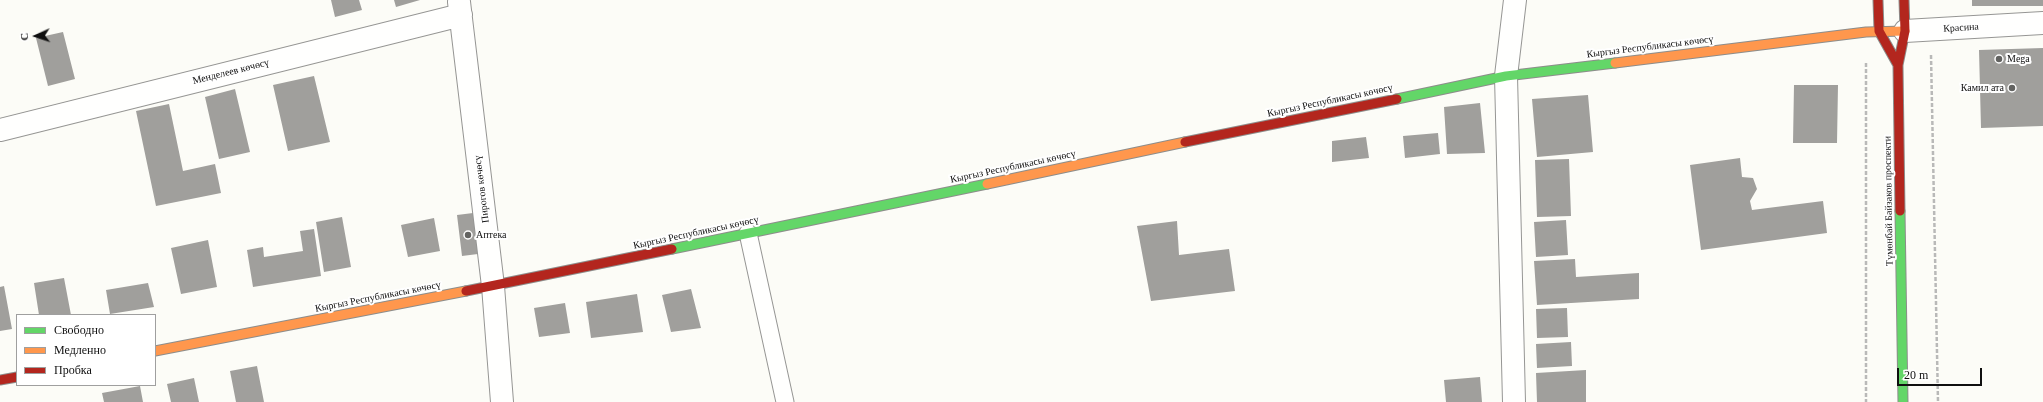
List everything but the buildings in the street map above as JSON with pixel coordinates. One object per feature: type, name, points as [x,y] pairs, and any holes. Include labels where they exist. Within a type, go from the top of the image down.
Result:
[{"type":"main road","points":[[1878,0],[1879,31],[1898,65]]},
{"type":"main road","name":"Түмөнбай Байзаков проспекти","points":[[1902,402],[1898,65],[1905,31],[1904,0]]},
{"type":"main road","name":"Кыргыз Республикасы көчөсү","points":[[156,351],[493,286],[1506,76],[1879,31]]},
{"type":"main road","name":"Красина","points":[[1879,31],[1905,31]]},
{"type":"main road","points":[[0,380],[16,377]]},
{"type":"street","points":[[1514,402],[1506,76],[1515,0]]},
{"type":"street","name":"Менделеев көчөсү","points":[[0,130],[460,8]]},
{"type":"street","name":"Пирогов көчөсү","points":[[460,8],[493,286],[502,402]]},
{"type":"street","name":"Красина","points":[[1905,31],[2043,23]]},
{"type":"lane","points":[[748,233],[785,402]]},
{"type":"path","points":[[1931,30],[1938,402]]},
{"type":"path","points":[[1866,32],[1866,402]]},
{"type":"traffic: fast","points":[[1397,99],[1506,76],[1615,63]]},
{"type":"traffic: fast","points":[[672,249],[987,184]]},
{"type":"traffic: fast","points":[[1900,211],[1903,402]]},
{"type":"traffic: slow","points":[[1615,63],[1866,32],[1905,31]]},
{"type":"traffic: slow","points":[[987,184],[1185,142]]},
{"type":"traffic: slow","points":[[156,351],[466,291]]},
{"type":"traffic: jam","points":[[1878,0],[1879,31],[1898,65]]},
{"type":"traffic: jam","points":[[1900,211],[1898,65],[1905,31],[1904,0]]},
{"type":"traffic: jam","points":[[1185,142],[1397,99]]},
{"type":"traffic: jam","points":[[466,291],[672,249]]},
{"type":"traffic: jam","points":[[0,380],[16,377]]},
{"type":"place","name":"Mega","points":[[1999,59]]},
{"type":"place","name":"Камил ата","points":[[2012,88]]},
{"type":"place","name":"Аптека","points":[[468,235]]}]
